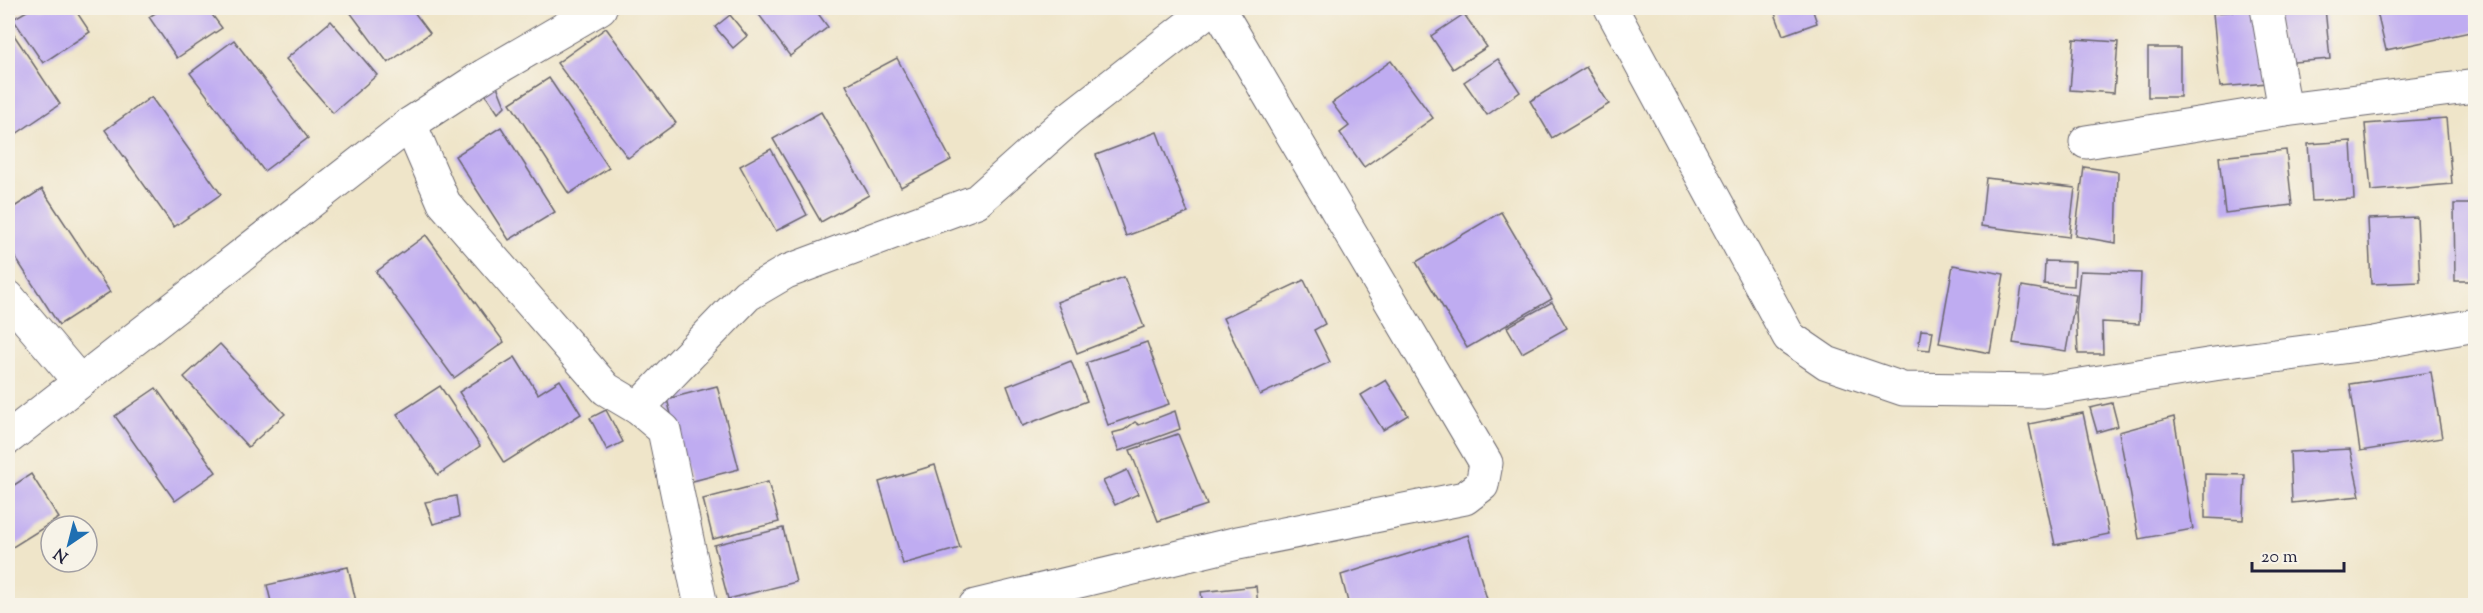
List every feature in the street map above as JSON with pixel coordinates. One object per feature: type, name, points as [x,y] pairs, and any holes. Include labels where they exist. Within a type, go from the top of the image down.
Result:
[{"type":"street","points":[[8,438],[410,124],[485,75],[600,8]]},
{"type":"street","points":[[638,408],[747,295],[786,272],[977,201],[1070,118],[1211,8]]},
{"type":"street","points":[[975,606],[1238,543],[1466,498],[1482,485],[1486,463],[1218,8]]},
{"type":"street","points":[[1611,8],[1789,337],[1827,363],[1903,389],[2043,391],[2214,364],[2373,343],[2475,325]]},
{"type":"street","points":[[2267,8],[2285,110]]},
{"type":"street","points":[[2086,142],[2285,110],[2475,86]]},
{"type":"street","points":[[410,124],[444,203],[606,389],[638,408],[664,430],[701,606]]},
{"type":"street","points":[[8,297],[79,381]]},
{"type":"building","points":[[32,8],[74,8],[90,32],[43,63],[13,19]]},
{"type":"building","points":[[163,8],[207,8],[222,28],[177,58],[149,17]]},
{"type":"building","points":[[347,8],[411,8],[430,33],[388,63]]},
{"type":"building","points":[[754,8],[814,8],[828,27],[790,56]]},
{"type":"building","points":[[1773,8],[1812,8],[1817,23],[1783,35]]},
{"type":"building","points":[[2325,8],[2330,59],[2282,63],[2277,11]]},
{"type":"building","points":[[2376,8],[2470,8],[2475,31],[2386,50]]},
{"type":"building","points":[[2261,9],[2267,83],[2220,87],[2213,13]]},
{"type":"building","points":[[1464,14],[1487,47],[1453,69],[1431,36]]},
{"type":"building","points":[[730,15],[747,36],[733,48],[715,27]]},
{"type":"building","points":[[331,21],[377,75],[333,113],[286,59]]},
{"type":"building","points":[[606,28],[676,123],[628,158],[557,63]]},
{"type":"building","points":[[10,29],[60,104],[13,136],[8,128],[8,31]]},
{"type":"building","points":[[2074,39],[2118,42],[2114,93],[2070,90]]},
{"type":"building","points":[[234,40],[308,138],[264,171],[190,73]]},
{"type":"building","points":[[2148,48],[2180,48],[2180,97],[2148,97]]},
{"type":"building","points":[[897,58],[951,160],[901,187],[846,85]]},
{"type":"building","points":[[1498,59],[1520,92],[1487,115],[1464,82]]},
{"type":"building","points":[[1391,61],[1433,118],[1364,167],[1340,133],[1349,126],[1332,103]]},
{"type":"building","points":[[1586,67],[1609,104],[1552,138],[1530,101]]},
{"type":"building","points":[[549,78],[609,168],[569,194],[510,103]]},
{"type":"building","points":[[495,81],[505,106],[498,113],[482,89]]},
{"type":"building","points":[[151,97],[221,194],[174,227],[105,130]]},
{"type":"building","points":[[821,112],[869,195],[821,222],[773,139]]},
{"type":"building","points":[[2446,118],[2452,184],[2371,191],[2365,124]]},
{"type":"building","points":[[501,127],[555,212],[509,240],[455,156]]},
{"type":"building","points":[[1157,132],[1188,213],[1126,236],[1096,155]]},
{"type":"building","points":[[2351,141],[2354,199],[2312,201],[2308,144]]},
{"type":"building","points":[[771,149],[807,215],[776,231],[740,166]]},
{"type":"building","points":[[2286,150],[2292,205],[2225,213],[2219,157]]},
{"type":"building","points":[[2084,167],[2118,172],[2116,243],[2075,236]]},
{"type":"building","points":[[1986,178],[2075,188],[2069,237],[1981,226]]},
{"type":"building","points":[[42,189],[110,292],[59,325],[8,246],[8,211]]},
{"type":"building","points":[[2454,204],[2476,204],[2476,281],[2455,281]]},
{"type":"building","points":[[1501,212],[1552,299],[1467,348],[1416,262]]},
{"type":"building","points":[[2417,217],[2420,282],[2371,284],[2368,219]]},
{"type":"building","points":[[426,235],[504,342],[454,378],[376,272]]},
{"type":"building","points":[[2045,261],[2075,262],[2074,286],[2044,284]]},
{"type":"building","points":[[1953,265],[2004,274],[1990,353],[1939,343]]},
{"type":"building","points":[[2080,271],[2141,273],[2139,324],[2102,322],[2103,354],[2078,354],[2076,311]]},
{"type":"building","points":[[1124,277],[1144,327],[1077,353],[1057,302]]},
{"type":"building","points":[[1304,280],[1325,324],[1314,330],[1330,362],[1260,395],[1223,318]]},
{"type":"building","points":[[2022,286],[2076,295],[2066,351],[2013,343]]},
{"type":"building","points":[[1552,302],[1567,328],[1522,353],[1507,327]]},
{"type":"building","points":[[1921,330],[1933,331],[1930,350],[1918,349]]},
{"type":"building","points":[[1147,342],[1169,404],[1108,425],[1086,363]]},
{"type":"building","points":[[220,344],[285,414],[248,447],[184,377]]},
{"type":"building","points":[[515,357],[538,394],[560,380],[581,414],[504,463],[459,392]]},
{"type":"building","points":[[1071,361],[1087,401],[1022,426],[1007,386]]},
{"type":"building","points":[[2431,372],[2442,438],[2360,451],[2350,384]]},
{"type":"building","points":[[1386,380],[1408,415],[1383,430],[1361,395]]},
{"type":"building","points":[[440,386],[480,446],[438,475],[397,414]]},
{"type":"building","points":[[717,386],[739,469],[689,482],[667,399]]},
{"type":"building","points":[[156,388],[216,472],[175,501],[115,416]]},
{"type":"building","points":[[2112,403],[2118,426],[2097,432],[2090,408]]},
{"type":"building","points":[[606,410],[623,442],[607,450],[590,418]]},
{"type":"building","points":[[1175,411],[1180,429],[1119,451],[1112,433],[1124,430],[1135,422],[1139,425]]},
{"type":"building","points":[[2083,413],[2109,534],[2055,545],[2029,424]]},
{"type":"building","points":[[2174,417],[2193,529],[2139,539],[2119,432]]},
{"type":"building","points":[[1178,434],[1207,505],[1158,521],[1130,450]]},
{"type":"building","points":[[2350,449],[2360,496],[2292,503],[2290,452]]},
{"type":"building","points":[[935,465],[960,548],[903,564],[879,482]]},
{"type":"building","points":[[1127,470],[1138,494],[1115,505],[1103,481]]},
{"type":"building","points":[[31,474],[56,514],[39,514],[39,531],[8,550],[8,489]]},
{"type":"building","points":[[2205,474],[2245,475],[2243,520],[2205,518]]},
{"type":"building","points":[[768,482],[779,522],[713,539],[703,499]]},
{"type":"building","points":[[456,496],[459,517],[433,524],[425,502]]},
{"type":"building","points":[[783,528],[796,582],[728,599],[714,545]]},
{"type":"building","points":[[1468,535],[1489,606],[1349,606],[1341,575]]},
{"type":"building","points":[[348,567],[357,606],[272,606],[267,585]]},
{"type":"building","points":[[1256,586],[1258,606],[1203,606],[1201,592]]}]
